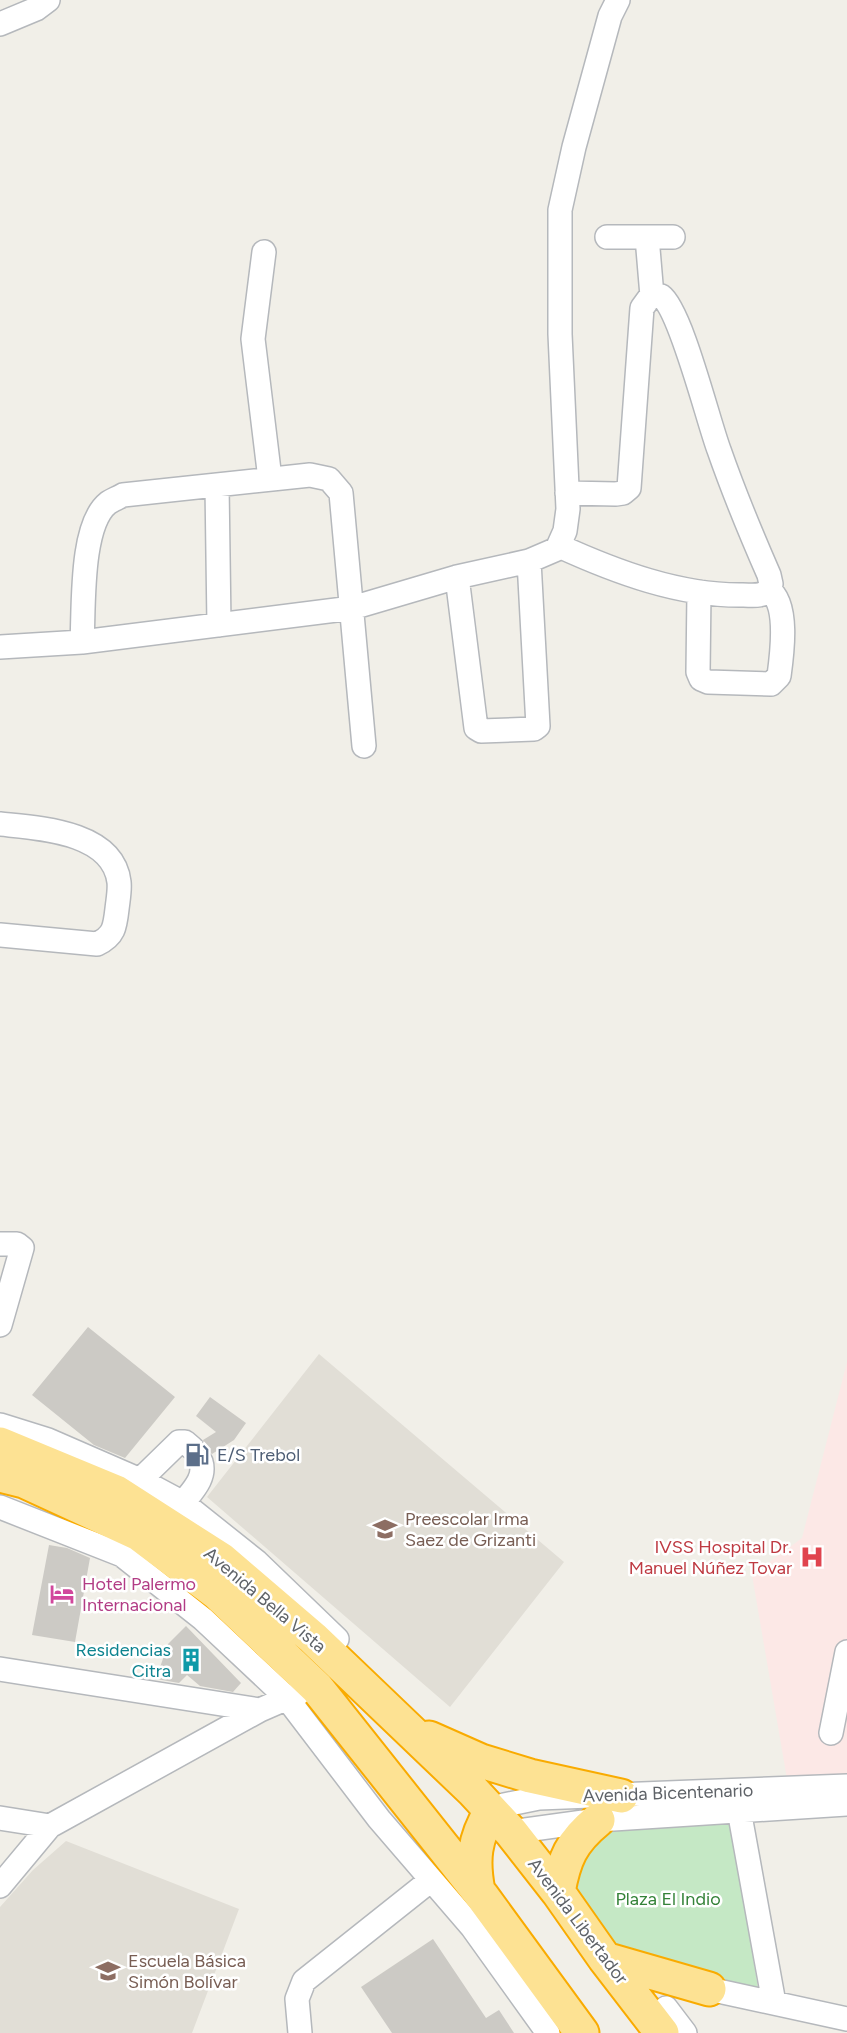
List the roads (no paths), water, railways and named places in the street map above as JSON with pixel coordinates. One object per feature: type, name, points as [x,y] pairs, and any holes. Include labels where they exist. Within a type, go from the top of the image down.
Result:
[{"type":"highway","name":"Avenida Bella Vista","points":[[0,1444],[116,1492],[222,1560],[313,1638],[408,1729],[498,1827]]},
{"type":"highway","name":"Avenida Bella Vista","points":[[0,1475],[24,1481],[139,1534],[217,1592],[302,1692],[442,1845]]},
{"type":"highway","points":[[408,1729],[481,1761],[530,1776],[621,1796]]},
{"type":"highway","points":[[478,1891],[484,1873],[495,1862],[514,1855],[498,1827],[476,1814],[467,1827],[442,1845],[582,2033]]},
{"type":"highway","points":[[558,1892],[564,1863],[577,1841],[598,1820]]},
{"type":"highway","points":[[478,1891],[473,1868],[498,1827]]},
{"type":"highway","name":"Avenida Libertador","points":[[498,1827],[558,1892],[605,1959],[670,2027]]},
{"type":"highway","points":[[605,1959],[709,1989]]},
{"type":"highway","points":[[670,2027],[679,1993],[709,1989]]},
{"type":"highway","points":[[546,2029],[552,1992]]},
{"type":"street","points":[[0,24],[36,9],[48,0]]},
{"type":"street","points":[[0,647],[82,642],[352,608],[457,577],[529,561],[551,553],[559,546],[565,531],[568,509],[560,334],[560,210],[574,147],[610,16],[618,0]]},
{"type":"street","points":[[607,237],[673,237]]},
{"type":"street","points":[[647,237],[652,296]]},
{"type":"street","points":[[264,252],[253,339],[270,479]]},
{"type":"street","points":[[559,546],[617,570],[699,592],[731,596],[763,595],[769,590],[769,575],[717,447],[681,332],[668,302],[658,295],[652,296],[642,308],[629,488],[616,494],[567,493]]},
{"type":"street","points":[[82,642],[88,544],[93,524],[107,503],[123,495],[270,479],[310,475],[329,479],[341,493],[365,746]]},
{"type":"street","points":[[217,485],[219,625]]},
{"type":"street","points":[[457,577],[476,728],[481,731],[534,729],[538,726],[529,561]]},
{"type":"street","points":[[699,592],[698,672],[701,679],[708,682],[771,684],[779,676],[782,612],[778,598],[769,590]]},
{"type":"street","points":[[0,824],[74,835],[95,846],[108,857],[120,882],[114,930],[108,938],[97,944],[0,934]]},
{"type":"street","points":[[0,1244],[17,1244],[22,1248],[0,1325]]},
{"type":"street","points":[[0,1425],[48,1440],[141,1480],[183,1503],[257,1562],[355,1657],[379,1703]]},
{"type":"street","points":[[141,1480],[179,1442],[185,1442],[197,1455],[204,1469],[201,1478],[183,1503]]},
{"type":"street","points":[[0,1507],[122,1555],[302,1692],[379,1819],[472,1927],[546,2029]]},
{"type":"street","points":[[831,1733],[844,1686],[847,1652]]},
{"type":"street","points":[[0,1669],[260,1710]]},
{"type":"street","points":[[0,1886],[50,1826],[260,1710],[302,1692]]},
{"type":"street","name":"Avenida Bicentenario","points":[[847,1786],[539,1798],[504,1805],[498,1827],[847,1804]]},
{"type":"street","points":[[739,1810],[774,2003]]},
{"type":"street","points":[[0,1818],[50,1826]]},
{"type":"street","points":[[300,2033],[297,1999],[304,1981],[431,1880]]},
{"type":"street","points":[[709,1989],[847,2020]]},
{"type":"place","name":"E/S Trebol","points":[[197,1455]]},
{"type":"place","name":"Preescolar Irma Saez de Grizanti","points":[[385,1529]]},
{"type":"place","name":"IVSS Hospital Dr. Manuel Núñez Tovar","points":[[812,1557]]},
{"type":"place","name":"Hotel Palermo Internacional","points":[[62,1594]]},
{"type":"place","name":"Residencias Citra","points":[[191,1660]]},
{"type":"place","name":"Escuela Básica Simón Bolívar","points":[[108,1971]]},
{"type":"park label","name":"Plaza El Indio","points":[[668,1899]]}]
